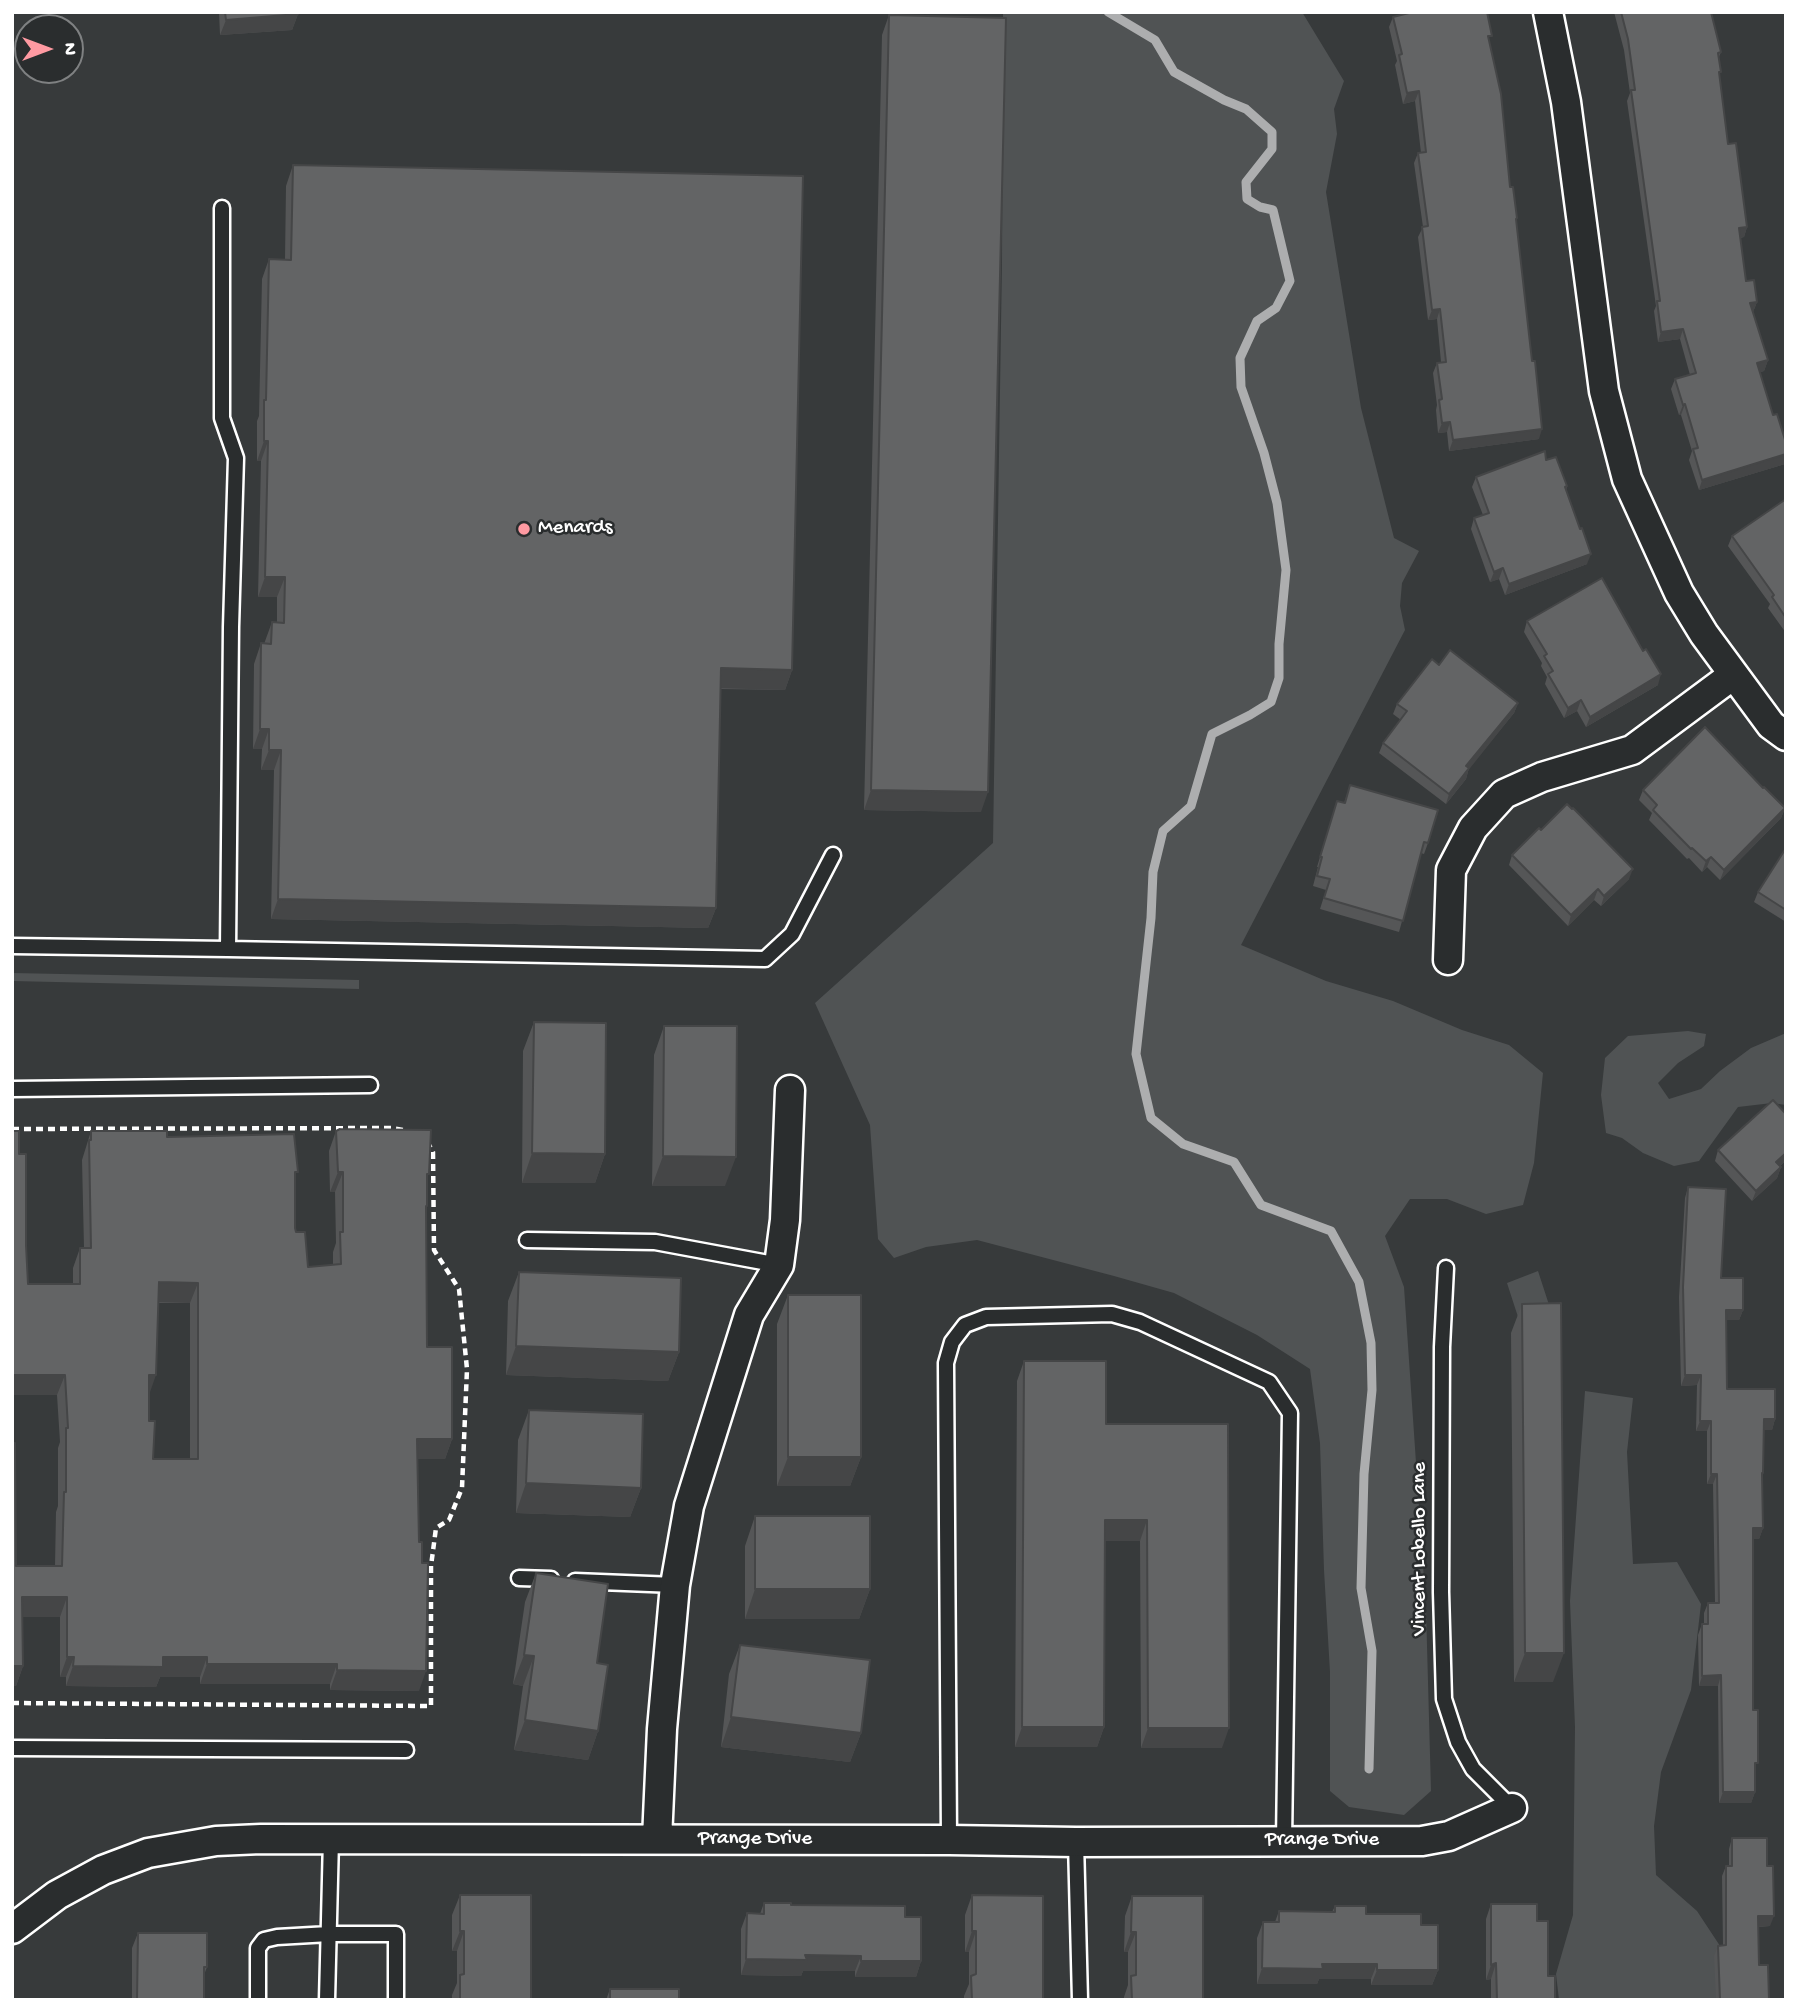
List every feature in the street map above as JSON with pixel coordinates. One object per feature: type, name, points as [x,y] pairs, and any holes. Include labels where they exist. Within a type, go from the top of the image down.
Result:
[{"type":"street","points":[[1548,12],[1566,102],[1604,391],[1627,479],[1679,593],[1706,637],[1771,725],[1786,736]]},
{"type":"street","points":[[1448,960],[1451,870],[1473,828],[1504,794],[1542,777],[1632,750],[1734,675]]},
{"type":"street","points":[[657,1839],[662,1729],[675,1586],[689,1507],[749,1315],[779,1265],[785,1220],[790,1090]]},
{"type":"street","name":"Prange Drive","points":[[12,1929],[57,1895],[103,1870],[148,1853],[216,1841],[1422,1841],[1449,1836],[1513,1808]]},
{"type":"lane","points":[[222,208],[222,418],[236,458],[231,627],[228,949]]},
{"type":"lane","points":[[12,946],[765,959],[792,934],[834,855]]},
{"type":"lane","points":[[12,1089],[370,1085]]},
{"type":"lane","points":[[527,1240],[654,1242],[779,1265]]},
{"type":"lane","name":"Vincent Lobello Lane","points":[[1446,1268],[1442,1348],[1441,1592],[1444,1699],[1458,1742],[1473,1769],[1513,1808]]},
{"type":"lane","points":[[948,1840],[946,1363],[953,1342],[965,1325],[986,1317],[1112,1314],[1140,1322],[1269,1382],[1290,1413],[1284,1841]]},
{"type":"lane","points":[[519,1578],[675,1586]]},
{"type":"lane","points":[[12,1748],[406,1749]]},
{"type":"lane","points":[[327,2000],[331,1839]]},
{"type":"lane","points":[[1076,1842],[1080,2000]]},
{"type":"lane","points":[[258,2000],[258,1948],[264,1940],[329,1934],[396,1934],[396,2000]]},
{"type":"path","points":[[12,1129],[391,1128],[407,1131]]},
{"type":"path","points":[[12,1703],[431,1706],[431,1566],[436,1528],[449,1520],[462,1488],[467,1369],[459,1289],[433,1250],[433,1152],[425,1137]]},
{"type":"shaded area","points":[[1003,12],[1302,12],[1344,81],[1334,109],[1337,134],[1326,192],[1361,408],[1394,538],[1419,551],[1402,583],[1400,606],[1405,630],[1241,945],[1326,981],[1393,1001],[1462,1030],[1509,1045],[1543,1073],[1534,1163],[1523,1205],[1486,1214],[1447,1199],[1410,1199],[1385,1236],[1404,1287],[1426,1609],[1431,1791],[1404,1815],[1349,1807],[1330,1791],[1330,1672],[1320,1443],[1310,1369],[1257,1335],[1174,1293],[1114,1276],[977,1240],[926,1247],[894,1258],[878,1239],[870,1125],[815,1003],[993,843]]},
{"type":"shaded area","points":[[12,973],[359,980],[359,989],[12,981]]},
{"type":"shaded area","points":[[1688,1031],[1706,1034],[1704,1046],[1678,1063],[1658,1083],[1669,1099],[1701,1089],[1751,1048],[1786,1033],[1786,1105],[1772,1103],[1738,1107],[1699,1161],[1674,1166],[1643,1153],[1622,1138],[1606,1133],[1601,1095],[1605,1058],[1628,1036]]},
{"type":"shaded area","points":[[1538,1271],[1551,1311],[1519,1320],[1507,1283]]},
{"type":"shaded area","points":[[1585,1391],[1633,1398],[1627,1452],[1633,1564],[1677,1562],[1701,1604],[1691,1690],[1661,1772],[1654,1826],[1656,1875],[1697,1911],[1724,1952],[1727,2000],[1559,2000],[1556,1974],[1573,1915],[1575,1727],[1570,1601]]},
{"type":"building","points":[[225,12],[298,12],[298,14],[226,20]]},
{"type":"building","points":[[1413,12],[1487,12],[1492,36],[1488,36],[1501,94],[1510,187],[1513,187],[1542,429],[1453,440],[1450,422],[1442,423],[1437,363],[1446,362],[1440,309],[1432,310],[1422,227],[1428,226],[1418,153],[1426,152],[1419,91],[1407,93],[1399,55],[1402,54],[1393,17]]},
{"type":"building","points":[[1621,12],[1711,12],[1721,52],[1718,53],[1719,72],[1728,144],[1736,143],[1747,227],[1739,228],[1746,281],[1754,280],[1757,302],[1750,303],[1768,360],[1757,363],[1773,415],[1777,414],[1786,443],[1786,454],[1702,480],[1693,449],[1698,448],[1675,379],[1696,373],[1683,329],[1661,332],[1657,301],[1660,301],[1631,90],[1635,90],[1628,39]]},
{"type":"building","points":[[889,15],[1006,18],[988,792],[871,790]]},
{"type":"building","name":"Menards","points":[[293,165],[803,176],[792,670],[721,668],[716,908],[278,899],[281,750],[269,750],[269,729],[260,729],[261,643],[271,644],[272,622],[284,623],[285,577],[265,577],[268,441],[264,441],[264,400],[269,259],[291,260]]},
{"type":"building","points":[[1545,451],[1546,460],[1556,457],[1591,554],[1509,584],[1503,568],[1494,572],[1474,518],[1489,513],[1476,477]]},
{"type":"building","points":[[1786,499],[1786,618],[1772,597],[1774,595],[1732,536]]},
{"type":"building","points":[[1602,578],[1643,651],[1646,649],[1661,674],[1590,717],[1581,700],[1568,708],[1548,674],[1553,671],[1544,656],[1547,654],[1527,621]]},
{"type":"building","points":[[1450,650],[1518,703],[1466,766],[1469,768],[1449,794],[1383,743],[1407,711],[1397,704],[1432,659],[1439,665]]},
{"type":"building","points":[[1705,727],[1785,808],[1724,870],[1711,857],[1706,861],[1691,849],[1653,810],[1657,805],[1643,790]]},
{"type":"building","points":[[1350,785],[1438,810],[1428,843],[1424,842],[1403,921],[1324,898],[1330,879],[1317,876],[1320,857],[1337,801],[1345,803]]},
{"type":"building","points":[[1567,804],[1633,869],[1604,896],[1598,889],[1571,915],[1512,855]]},
{"type":"building","points":[[1786,848],[1786,910],[1758,892]]},
{"type":"building","points":[[534,1022],[606,1023],[605,1154],[532,1153]]},
{"type":"building","points":[[664,1026],[737,1026],[736,1157],[663,1156]]},
{"type":"building","points":[[1773,1100],[1786,1114],[1786,1153],[1776,1162],[1781,1167],[1756,1191],[1718,1150]]},
{"type":"building","points":[[431,1130],[426,1206],[427,1347],[452,1347],[452,1439],[417,1439],[419,1542],[422,1542],[422,1563],[428,1563],[426,1671],[337,1670],[337,1664],[207,1664],[207,1657],[163,1657],[163,1667],[73,1666],[74,1657],[67,1657],[67,1597],[22,1597],[23,1666],[12,1666],[12,1443],[15,1443],[16,1566],[62,1566],[68,1428],[65,1375],[12,1375],[12,1131],[19,1131],[19,1154],[26,1154],[28,1284],[80,1284],[80,1248],[91,1248],[91,1131],[167,1131],[167,1137],[294,1134],[298,1172],[295,1172],[295,1228],[296,1232],[305,1232],[308,1267],[341,1264],[343,1172],[338,1172],[336,1131]],"holes":[[[159,1282],[198,1283],[198,1459],[153,1459],[155,1421],[149,1421],[149,1375],[156,1375]]]},
{"type":"building","points":[[1688,1187],[1726,1189],[1721,1278],[1743,1278],[1743,1310],[1726,1310],[1727,1389],[1775,1389],[1775,1419],[1764,1419],[1763,1528],[1753,1528],[1753,1710],[1758,1710],[1755,1792],[1723,1792],[1721,1675],[1702,1676],[1702,1624],[1708,1624],[1708,1603],[1719,1603],[1717,1474],[1711,1474],[1711,1421],[1700,1421],[1701,1375],[1685,1375],[1683,1287]]},
{"type":"building","points":[[519,1272],[681,1278],[679,1352],[516,1346]]},
{"type":"building","points":[[788,1295],[861,1295],[861,1457],[788,1457]]},
{"type":"building","points":[[1561,1303],[1564,1653],[1525,1653],[1522,1304]]},
{"type":"building","points":[[1024,1361],[1106,1361],[1106,1424],[1228,1424],[1229,1728],[1148,1728],[1147,1520],[1105,1520],[1104,1727],[1022,1727]]},
{"type":"building","points":[[529,1410],[643,1414],[641,1488],[526,1483]]},
{"type":"building","points":[[755,1516],[870,1516],[870,1589],[755,1589]]},
{"type":"building","points":[[536,1573],[608,1584],[597,1663],[608,1665],[598,1731],[525,1720],[534,1656],[524,1655]]},
{"type":"building","points":[[740,1645],[870,1660],[861,1733],[731,1717]]},
{"type":"building","points":[[1732,1838],[1767,1838],[1767,1866],[1773,1866],[1774,1916],[1758,1916],[1759,1965],[1768,1965],[1769,2000],[1720,2000],[1718,1946],[1726,1945],[1726,1866],[1732,1866]]},
{"type":"building","points":[[460,1895],[531,1895],[531,2000],[460,2000],[460,1975],[464,1974],[464,1931],[460,1931]]},
{"type":"building","points":[[972,1895],[1043,1896],[1043,2000],[972,2000],[971,1976],[976,1974],[976,1931],[972,1931]]},
{"type":"building","points":[[1132,1896],[1203,1896],[1203,2000],[1132,2000],[1131,1976],[1136,1975],[1136,1932],[1131,1932]]},
{"type":"building","points":[[764,1903],[905,1906],[905,1917],[921,1917],[921,1961],[861,1961],[861,1956],[805,1955],[807,1960],[746,1959],[747,1913],[764,1914]]},
{"type":"building","points":[[1491,1904],[1537,1904],[1537,1921],[1548,1921],[1548,1976],[1555,1976],[1555,2000],[1497,2000],[1496,1963],[1491,1965]]},
{"type":"building","points":[[1335,1906],[1366,1906],[1366,1914],[1421,1914],[1421,1925],[1438,1925],[1438,1970],[1377,1970],[1377,1964],[1322,1964],[1323,1969],[1262,1968],[1263,1922],[1279,1922],[1279,1911],[1335,1912]]},
{"type":"building","points":[[138,1933],[207,1933],[204,2000],[137,2000]]},
{"type":"building","points":[[610,1989],[679,1989],[679,2000],[610,2000]]},
{"type":"waterway","points":[[1108,12],[1155,40],[1174,72],[1246,109],[1272,132],[1272,149],[1246,182],[1247,199],[1260,207],[1273,210],[1290,281],[1276,308],[1257,321],[1240,358],[1241,387],[1264,453],[1277,503],[1286,570],[1279,644],[1279,678],[1271,702],[1212,734],[1191,806],[1163,831],[1153,872],[1151,918],[1136,1054],[1151,1118],[1183,1144],[1234,1162],[1261,1205],[1331,1231],[1359,1282],[1371,1343],[1372,1390],[1364,1474],[1361,1588],[1372,1651],[1369,1769]]},
{"type":"place","name":"Menards","points":[[524,529]]}]
